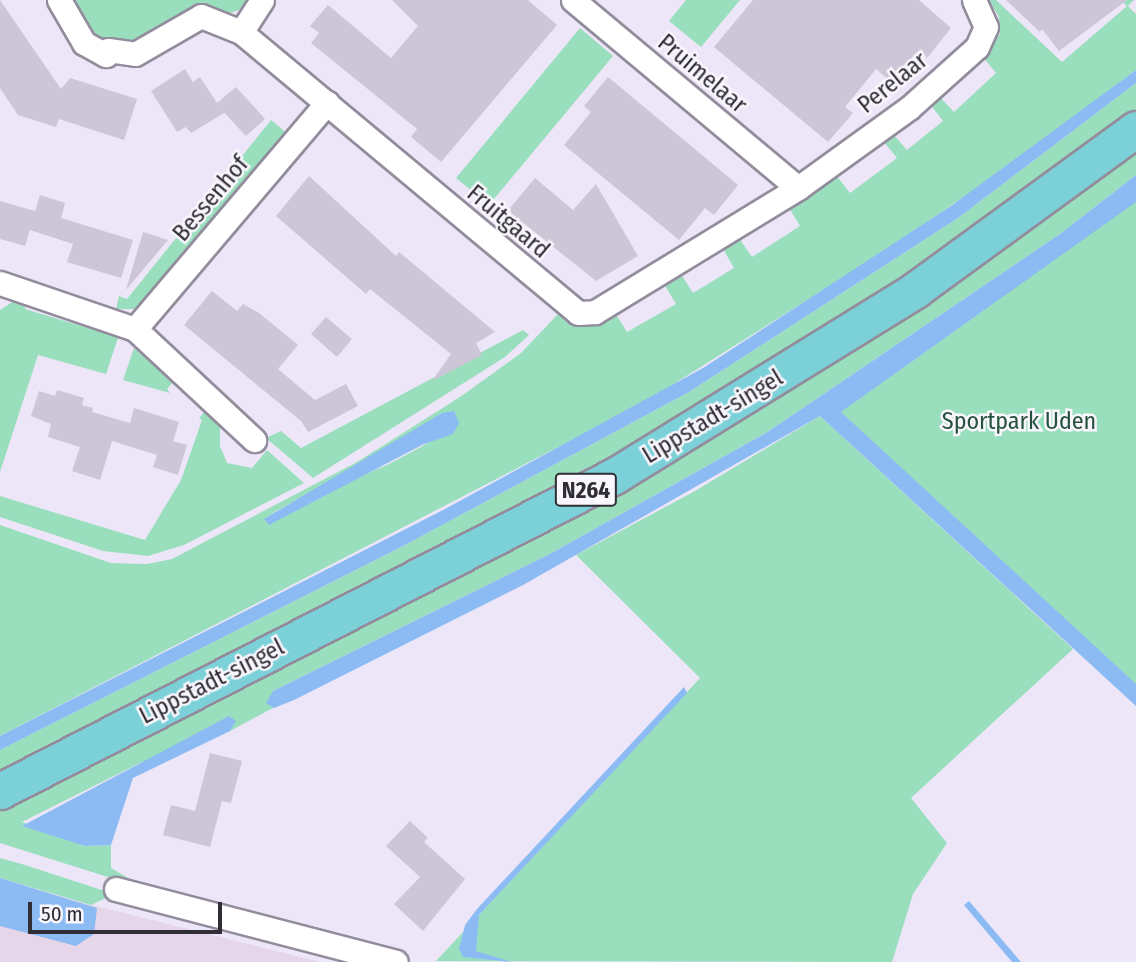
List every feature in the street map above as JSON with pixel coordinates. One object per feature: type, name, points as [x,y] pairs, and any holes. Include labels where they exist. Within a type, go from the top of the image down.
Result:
[{"type":"main road","name":"Lippstadt-singel","points":[[0,791],[627,468],[915,290],[1136,129]]},
{"type":"street","name":"Fruitgaard","points":[[58,0],[84,43],[106,55],[108,50],[135,54],[201,16],[240,32],[578,313],[595,312],[798,188]]},
{"type":"street","points":[[240,32],[262,0]]},
{"type":"street","name":"Pruimelaar","points":[[573,0],[798,188]]},
{"type":"street","name":"Perelaar","points":[[798,188],[909,108],[977,47],[986,27],[974,0]]},
{"type":"street","name":"Bessenhof","points":[[135,329],[327,103]]},
{"type":"street","points":[[0,283],[135,329],[254,440]]},
{"type":"street","points":[[116,889],[396,962]]},
{"type":"shaded area","points":[[0,882],[320,962],[0,962]]},
{"type":"green space","points":[[69,0],[249,0],[239,10],[129,46],[109,44],[86,32]]},
{"type":"green space","points":[[686,0],[740,0],[701,47],[669,21]]},
{"type":"green space","points":[[989,0],[996,0],[1062,62],[1127,6],[1121,0],[1134,0],[1128,6],[1136,14],[1136,70],[1023,156],[879,255],[645,402],[0,736],[0,525],[111,563],[147,564],[172,559],[357,462],[460,397],[521,353],[560,312],[566,320],[585,326],[615,313],[627,332],[676,304],[664,284],[681,274],[693,293],[734,268],[723,249],[739,238],[752,257],[800,226],[788,206],[836,175],[850,193],[897,158],[883,141],[892,133],[907,150],[943,121],[929,103],[938,95],[954,112],[996,73],[982,56],[1000,34],[999,17]],"holes":[[[442,413],[443,435],[389,464],[269,515],[374,458]]]},
{"type":"green space","points":[[580,28],[613,56],[489,205],[456,178]]},
{"type":"green space","points":[[1136,83],[1136,110],[1002,212],[897,285],[677,423],[0,773],[0,750],[405,545],[689,392],[958,218]]},
{"type":"green space","points":[[271,120],[288,134],[140,309],[116,309],[119,296],[127,299]]},
{"type":"green space","points":[[1136,146],[1136,175],[1060,234],[766,433],[548,555],[273,691],[273,708],[230,731],[140,763],[22,822],[85,846],[111,845],[111,868],[149,890],[0,843],[0,807],[450,578]]},
{"type":"green space","name":"Sportpark Uden","points":[[1136,188],[1136,693],[836,412]]},
{"type":"green space","points":[[17,299],[27,301],[25,309],[91,329],[94,321],[119,335],[106,374],[38,355],[0,472],[0,310]]},
{"type":"green space","points":[[523,330],[529,335],[505,357],[313,478],[266,438],[281,431],[301,448]]},
{"type":"green space","points":[[134,348],[174,381],[167,389],[170,393],[123,380]]},
{"type":"green space","points":[[207,409],[220,421],[220,446],[227,463],[252,468],[267,450],[304,483],[184,545],[148,556],[103,551],[0,517],[0,496],[145,540],[181,480],[202,420],[199,418]]},
{"type":"green space","points":[[820,416],[1073,649],[911,798],[947,843],[913,894],[892,962],[436,961],[700,678],[576,555],[695,491]]},
{"type":"green space","points":[[0,858],[114,894],[91,905],[0,878]]},
{"type":"water","points":[[1136,70],[1136,83],[958,218],[689,392],[405,545],[0,750],[0,736],[445,509],[703,368],[951,206]]},
{"type":"water","points":[[1136,175],[1136,202],[841,412],[1136,684],[1136,706],[820,416],[523,585],[294,700],[274,708],[266,703],[273,691],[548,555],[766,433],[1060,234]]},
{"type":"water","points":[[454,411],[459,423],[453,434],[422,445],[269,525],[264,519],[442,413]]},
{"type":"water","points":[[684,687],[687,693],[479,915],[476,951],[512,962],[463,957],[459,949],[465,925],[477,909]]},
{"type":"water","points":[[229,716],[236,721],[230,731],[133,778],[111,845],[85,846],[22,826]]},
{"type":"water","points":[[0,878],[97,908],[94,934],[76,946],[0,926]]},
{"type":"water","points":[[969,901],[1021,962],[1012,962],[964,905]]},
{"type":"building","points":[[0,0],[61,89],[70,78],[137,99],[124,140],[59,119],[56,127],[18,115],[0,88]]},
{"type":"building","points":[[392,0],[528,0],[557,25],[441,162],[411,137],[417,129],[311,43],[319,33],[310,26],[328,5],[391,58],[418,26]]},
{"type":"building","points":[[753,0],[919,0],[951,28],[927,58],[919,50],[892,83],[876,69],[845,107],[853,113],[828,142],[714,47]]},
{"type":"building","points":[[1006,0],[1127,0],[1059,51],[1042,29],[1040,32]]},
{"type":"building","points":[[185,69],[193,82],[200,77],[217,103],[236,87],[265,119],[246,136],[219,107],[224,113],[191,133],[186,127],[177,132],[151,91]]},
{"type":"building","points":[[608,77],[738,185],[714,215],[705,208],[679,240],[564,145],[591,112],[584,106]]},
{"type":"building","points":[[309,176],[396,256],[399,252],[495,332],[476,343],[482,355],[432,381],[451,354],[370,289],[366,294],[276,216]]},
{"type":"building","points":[[535,178],[573,210],[596,184],[638,256],[596,281],[511,213],[510,208]]},
{"type":"building","points":[[40,195],[65,203],[61,218],[133,240],[121,278],[67,262],[73,244],[30,230],[25,246],[0,239],[0,201],[35,211]]},
{"type":"building","points":[[143,232],[168,240],[126,290]]},
{"type":"building","points":[[212,291],[237,311],[243,304],[259,313],[298,345],[278,369],[315,400],[346,384],[358,406],[308,432],[301,421],[184,325]]},
{"type":"building","points":[[326,317],[352,339],[337,357],[311,334]]},
{"type":"building","points":[[57,390],[84,398],[82,405],[93,408],[92,412],[130,423],[134,408],[179,422],[173,441],[187,445],[178,475],[153,467],[157,455],[112,441],[100,480],[72,471],[80,447],[48,437],[51,424],[31,416],[39,391],[55,396]]},
{"type":"building","points":[[210,753],[242,761],[231,803],[222,801],[210,847],[163,835],[171,805],[195,811]]},
{"type":"building","points":[[410,821],[428,838],[424,842],[465,879],[423,931],[394,904],[420,877],[386,846]]}]
